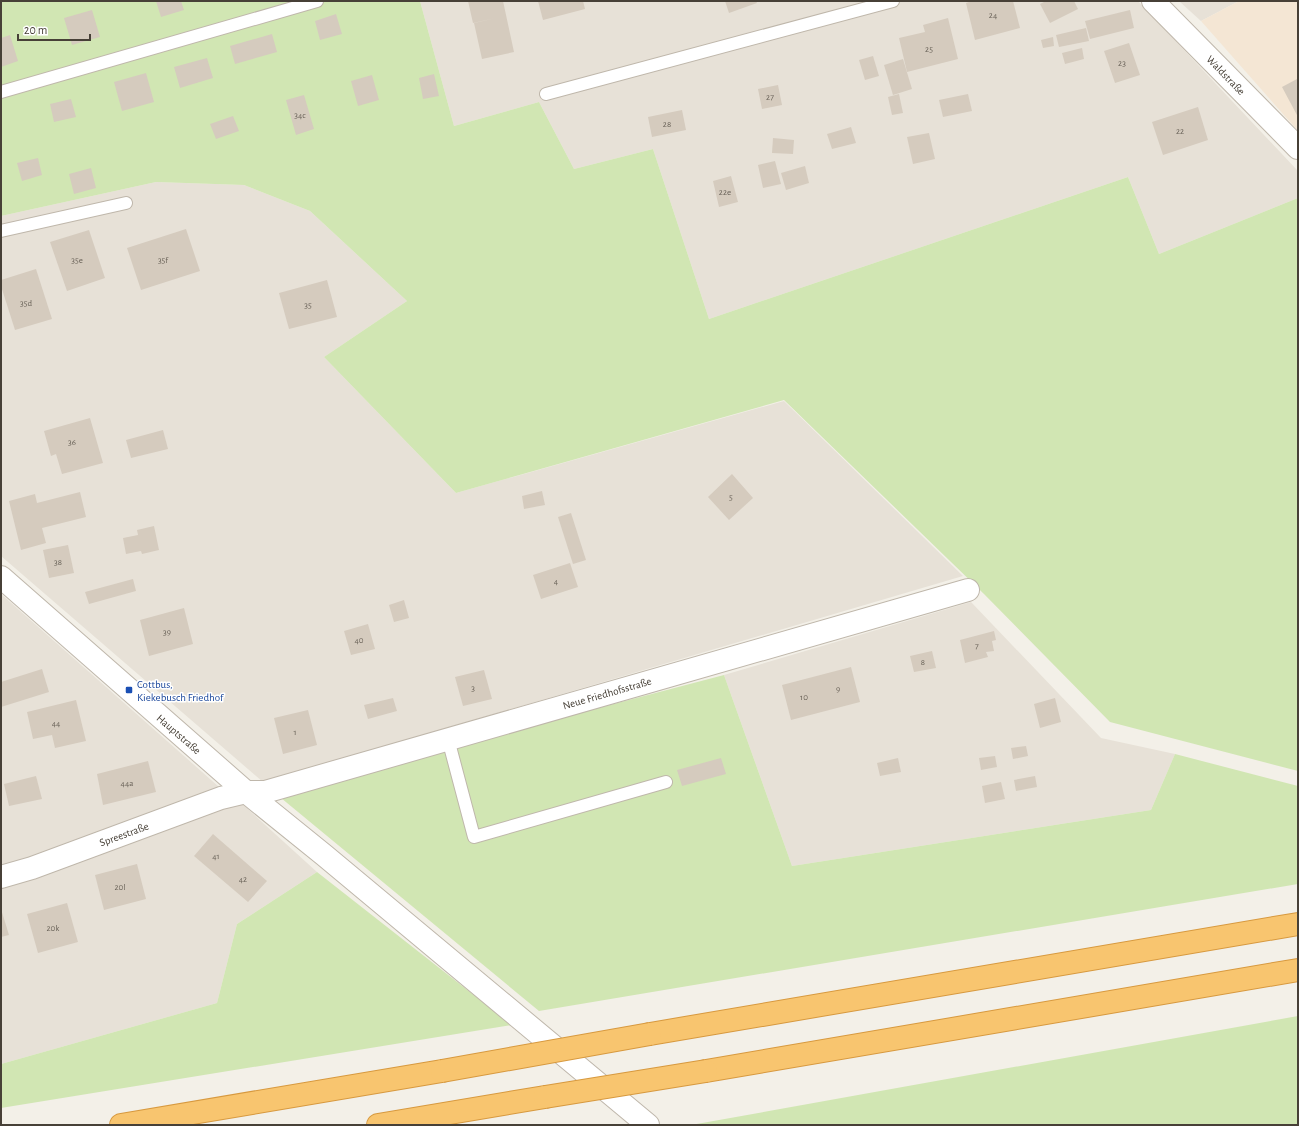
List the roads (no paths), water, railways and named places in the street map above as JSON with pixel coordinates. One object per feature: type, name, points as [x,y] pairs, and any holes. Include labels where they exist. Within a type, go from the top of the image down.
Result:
[{"type":"highway","points":[[121,1125],[1298,924]]},
{"type":"highway","points":[[378,1125],[1298,970]]},
{"type":"street","name":"Waldstraße","points":[[1153,1],[1298,148]]},
{"type":"street","name":"Hauptstraße","points":[[1,577],[246,792],[324,855],[648,1125]]},
{"type":"street","name":"Neue Friedhofsstraße","points":[[246,792],[265,792],[968,590]]},
{"type":"street","name":"Spreestraße","points":[[1,877],[32,868],[221,798],[246,792]]},
{"type":"lane","points":[[1,92],[317,1]]},
{"type":"lane","points":[[546,94],[893,1]]},
{"type":"lane","points":[[1,231],[126,203]]},
{"type":"lane","points":[[448,739],[474,837],[666,782]]},
{"type":"place","name":"Cottbus, Kiekebusch Friedhof","points":[[129,690]]}]
